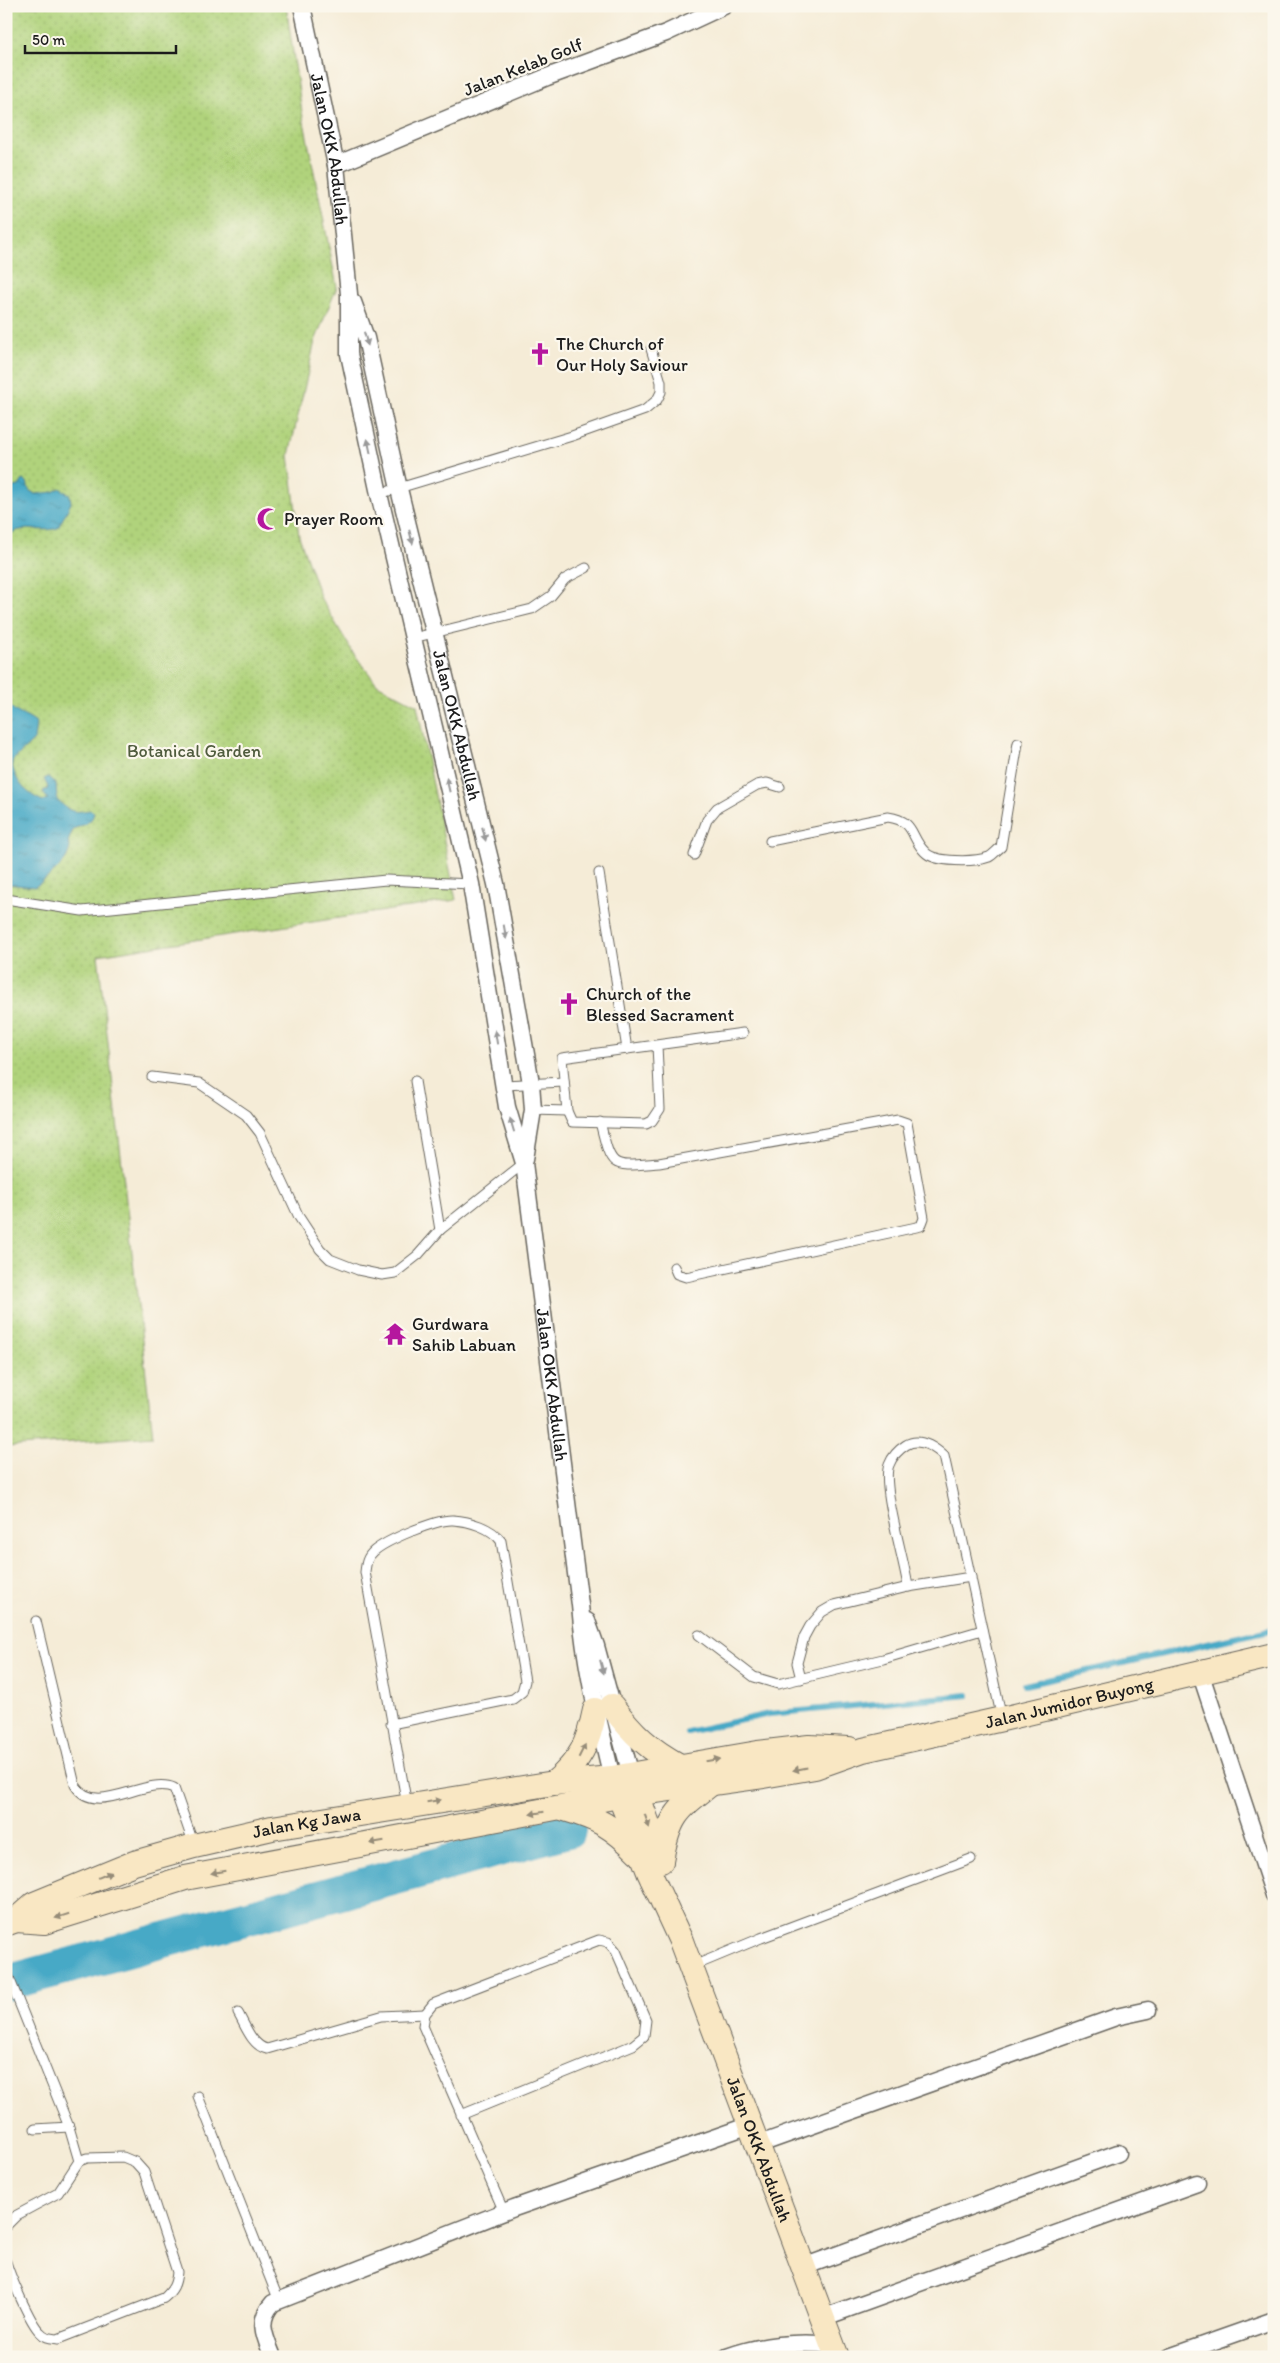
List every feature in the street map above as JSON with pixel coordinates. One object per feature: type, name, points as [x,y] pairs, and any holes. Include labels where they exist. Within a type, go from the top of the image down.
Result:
[{"type":"main road","name":"Jalan Jumidor Buyong","points":[[625,1786],[711,1784],[814,1766],[863,1750],[1274,1655]]},
{"type":"main road","points":[[554,1783],[573,1767],[604,1708],[627,1726],[647,1746],[680,1766]]},
{"type":"main road","name":"Jalan Jumidor Buyong","points":[[625,1786],[680,1766],[758,1753],[810,1747],[863,1750]]},
{"type":"main road","name":"Jalan Kg Jawa","points":[[11,1922],[34,1904],[134,1863],[194,1846],[272,1828],[554,1783],[625,1786]]},
{"type":"main road","points":[[563,1808],[602,1821],[652,1859],[678,1810],[711,1784]]},
{"type":"main road","name":"Jalan Kg Jawa","points":[[11,1922],[44,1922],[185,1878],[563,1808],[625,1786]]},
{"type":"main road","name":"Jalan OKK Abdullah","points":[[625,1786],[652,1859],[665,1911],[681,1941],[835,2351]]},
{"type":"street","name":"Jalan OKK Abdullah","points":[[302,6],[336,165],[349,294],[349,354],[471,884],[507,1107],[524,1163],[580,1605],[583,1650],[604,1708],[625,1786]]},
{"type":"street","name":"Jalan Kelab Golf","points":[[336,165],[547,77],[666,33],[724,6]]},
{"type":"street","name":"Jalan OKK Abdullah","points":[[349,294],[366,338],[399,489],[496,884],[531,1083],[534,1110],[524,1163]]},
{"type":"street","points":[[1200,1672],[1274,1895]]},
{"type":"street","points":[[273,2357],[264,2334],[262,2322],[266,2310],[279,2301],[504,2212],[754,2135],[1116,2017],[1148,2010]]},
{"type":"street","points":[[803,2267],[1118,2153]]},
{"type":"street","points":[[822,2318],[1197,2183]]},
{"type":"street","points":[[1169,2357],[1274,2320]]},
{"type":"street","points":[[727,2357],[745,2350],[814,2343],[835,2351]]},
{"type":"lane","points":[[380,494],[572,436],[645,410],[657,400],[661,392],[661,382],[651,349]]},
{"type":"lane","points":[[413,638],[532,609],[547,600],[565,579],[586,568]]},
{"type":"lane","points":[[770,841],[888,817],[899,818],[907,823],[925,853],[943,860],[990,857],[1001,847],[1018,743]]},
{"type":"lane","points":[[694,855],[707,820],[717,808],[757,785],[767,783],[780,787]]},
{"type":"lane","points":[[599,873],[627,1049]]},
{"type":"lane","points":[[6,899],[82,911],[386,880],[471,884]]},
{"type":"lane","points":[[657,1045],[660,1109],[656,1116],[646,1124],[572,1122],[567,1111],[562,1058],[743,1033]]},
{"type":"lane","points":[[152,1076],[199,1083],[246,1115],[260,1133],[299,1217],[320,1249],[330,1259],[358,1270],[382,1275],[395,1273],[418,1255],[440,1230],[524,1163]]},
{"type":"lane","points":[[415,1081],[440,1230]]},
{"type":"lane","points":[[504,1086],[564,1082]]},
{"type":"lane","points":[[534,1110],[567,1111]]},
{"type":"lane","points":[[600,1122],[606,1152],[611,1160],[619,1164],[631,1165],[659,1163],[898,1120],[907,1123],[924,1218],[921,1226],[686,1277],[677,1274],[674,1267]]},
{"type":"lane","points":[[908,1587],[888,1486],[888,1466],[898,1451],[910,1443],[925,1443],[935,1448],[944,1456],[1002,1719]]},
{"type":"lane","points":[[391,1724],[513,1699],[522,1692],[525,1681],[501,1541],[496,1534],[488,1529],[452,1520],[416,1528],[374,1551],[366,1560],[364,1572],[391,1724],[407,1805]]},
{"type":"lane","points":[[801,1679],[797,1663],[804,1637],[810,1626],[822,1612],[847,1600],[908,1587],[971,1577]]},
{"type":"lane","points":[[36,1621],[75,1785],[81,1794],[87,1798],[98,1798],[168,1785],[174,1788],[194,1846]]},
{"type":"lane","points":[[699,1635],[754,1677],[778,1684],[882,1659],[982,1630]]},
{"type":"lane","points":[[690,1967],[971,1858]]},
{"type":"lane","points":[[461,2115],[633,2046],[644,2036],[646,2020],[616,1951],[608,1942],[599,1940],[433,2004],[424,2014],[423,2026],[461,2115],[504,2212]]},
{"type":"lane","points":[[6,1970],[69,2126],[79,2161]]},
{"type":"lane","points":[[238,2013],[254,2042],[258,2046],[267,2049],[381,2016],[424,2014]]},
{"type":"lane","points":[[198,2096],[279,2301]]},
{"type":"lane","points":[[35,2129],[69,2126]]},
{"type":"lane","points":[[6,2226],[17,2215],[58,2193],[79,2161],[87,2158],[123,2157],[135,2162],[144,2172],[177,2272],[176,2282],[172,2290],[164,2298],[58,2338],[49,2338],[43,2335],[35,2326],[6,2262]]},
{"type":"green space","name":"Botanical Garden","points":[[6,6],[286,6],[302,112],[337,287],[315,341],[289,455],[299,536],[321,599],[354,654],[377,684],[417,705],[456,900],[98,955],[153,1436],[6,1447]]},
{"type":"water","points":[[23,480],[27,482],[29,490],[35,494],[53,492],[60,488],[70,495],[71,503],[58,528],[44,530],[24,529],[12,533],[6,538],[6,488],[19,486]]},
{"type":"water","points":[[6,699],[15,711],[36,723],[34,740],[12,761],[18,780],[26,790],[43,801],[48,799],[43,793],[48,787],[44,779],[48,777],[56,784],[57,800],[65,807],[72,811],[90,810],[94,812],[92,819],[73,829],[68,842],[70,847],[68,853],[61,865],[35,887],[6,884]]},
{"type":"waterway","points":[[1025,1685],[1274,1629]]},
{"type":"waterway","points":[[687,1732],[769,1714],[968,1695]]},
{"type":"waterway","points":[[6,1983],[568,1830]]},
{"type":"place","name":"The Church of Our Holy Saviour","points":[[540,354]]},
{"type":"place","name":"Prayer Room","points":[[268,519]]},
{"type":"place","name":"Church of the Blessed Sacrament","points":[[569,1004]]},
{"type":"place","name":"Gurdwara Sahib Labuan","points":[[395,1334]]}]
